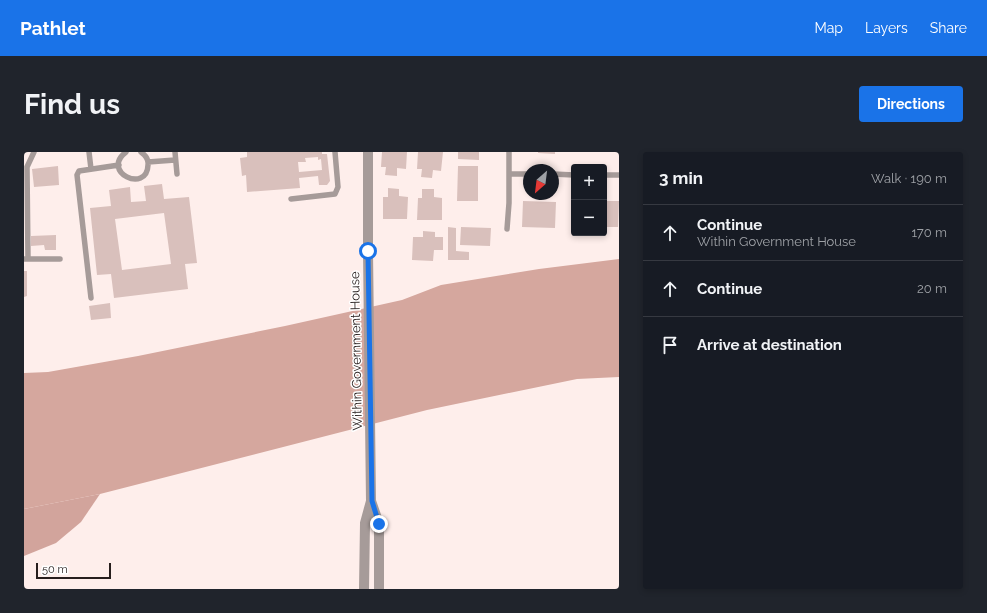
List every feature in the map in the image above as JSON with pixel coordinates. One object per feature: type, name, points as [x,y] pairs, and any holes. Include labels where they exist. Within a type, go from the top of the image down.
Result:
[{"type":"street","name":"Within Government House","points":[[368,152],[372,501]]},
{"type":"street","points":[[364,589],[365,523],[372,501]]},
{"type":"street","points":[[372,501],[379,524],[379,589]]},
{"type":"lane","points":[[34,152],[27,168],[26,259],[60,259]]},
{"type":"lane","points":[[89,152],[91,169]]},
{"type":"lane","points":[[126,152],[122,156],[119,165],[120,170],[126,178],[136,179],[140,178],[147,171],[148,162],[146,157],[141,152]]},
{"type":"lane","points":[[175,152],[177,174]]},
{"type":"lane","points":[[291,199],[335,194],[338,188],[335,152]]},
{"type":"lane","points":[[507,228],[510,152]]},
{"type":"lane","points":[[148,162],[175,160]]},
{"type":"lane","points":[[91,298],[77,175],[79,171],[119,165]]},
{"type":"lane","points":[[510,174],[523,174]]},
{"type":"lane","points":[[559,174],[571,175]]},
{"type":"lane","points":[[607,175],[619,175]]},
{"type":"shaded area","points":[[619,259],[619,377],[577,379],[427,410],[100,494],[24,509],[24,373],[48,372],[138,356],[285,326],[402,300],[441,285],[539,269]]},
{"type":"shaded area","points":[[100,494],[81,522],[56,543],[24,556],[24,509]]},
{"type":"building","points":[[247,152],[322,152],[322,154],[327,154],[330,181],[327,185],[319,185],[318,176],[299,178],[300,188],[247,192],[246,175],[242,176],[240,158],[247,157]],"holes":[[[318,157],[318,160],[321,159],[322,170],[299,172],[298,162],[306,162],[305,158]]]},
{"type":"building","points":[[382,152],[407,152],[406,169],[397,168],[397,176],[385,175],[386,167],[381,167]]},
{"type":"building","points":[[418,152],[443,152],[441,171],[433,170],[432,178],[421,177],[422,169],[417,169]]},
{"type":"building","points":[[458,152],[479,152],[479,160],[458,159]]},
{"type":"building","points":[[555,152],[555,154],[538,153]]},
{"type":"building","points":[[58,166],[59,185],[34,187],[32,169]]},
{"type":"building","points":[[458,166],[478,166],[478,201],[457,201]]},
{"type":"building","points":[[162,184],[164,199],[189,197],[197,263],[185,264],[188,289],[114,298],[111,274],[97,275],[90,208],[111,206],[109,190],[130,187],[131,202],[146,201],[144,186]],"holes":[[[164,213],[171,264],[122,270],[115,219]]]},
{"type":"building","points":[[388,188],[399,189],[399,196],[408,197],[407,219],[383,219],[383,197],[388,197]]},
{"type":"building","points":[[422,189],[434,189],[434,197],[442,198],[442,220],[417,220],[418,198],[422,198]]},
{"type":"building","points":[[523,201],[556,202],[555,228],[522,227]]},
{"type":"building","points":[[607,201],[619,201],[618,227],[607,227]]},
{"type":"building","points":[[448,227],[456,228],[456,251],[469,252],[469,260],[448,260]]},
{"type":"building","points":[[461,227],[491,228],[490,246],[460,245]]},
{"type":"building","points":[[423,231],[435,232],[435,237],[443,237],[443,250],[434,250],[433,261],[412,260],[413,237],[423,237]]},
{"type":"building","points":[[56,235],[56,250],[45,250],[44,245],[31,246],[31,236]]},
{"type":"building","points":[[24,271],[27,271],[27,296],[24,297]]},
{"type":"building","points":[[110,303],[111,318],[91,320],[89,306]]},
{"type":"route","points":[[368,251],[372,501],[379,524]]}]
